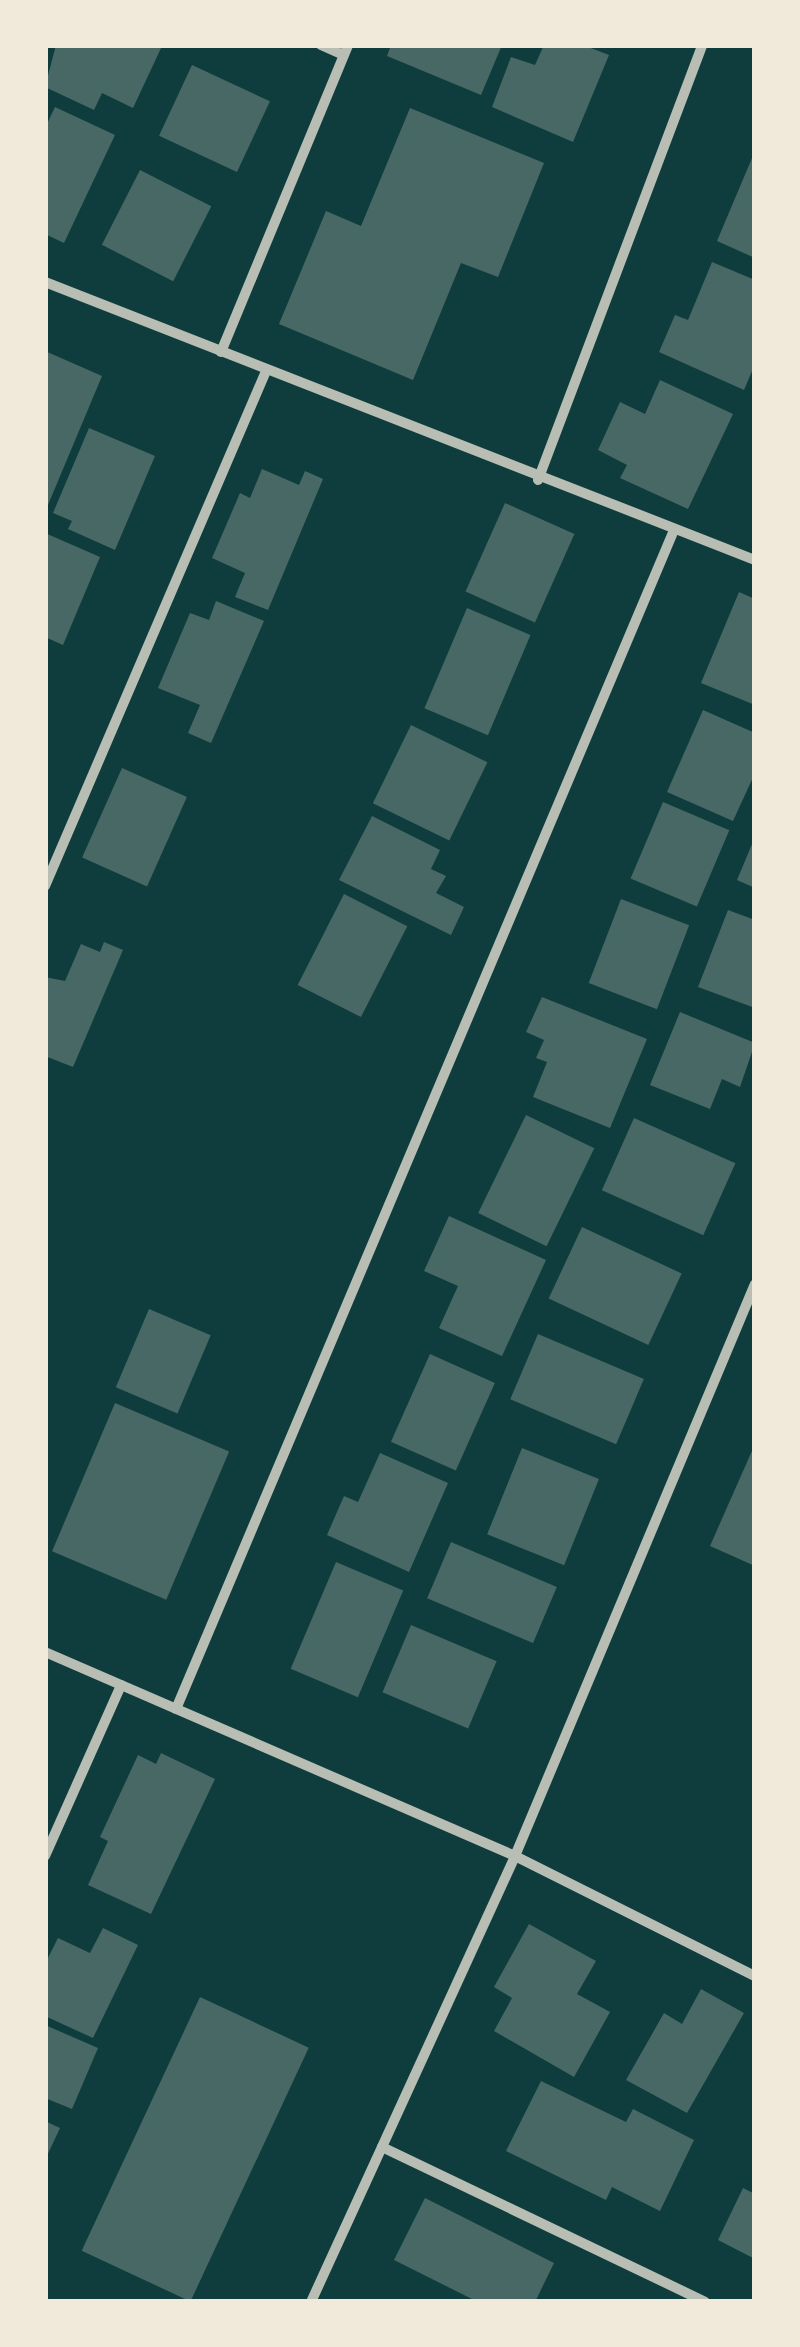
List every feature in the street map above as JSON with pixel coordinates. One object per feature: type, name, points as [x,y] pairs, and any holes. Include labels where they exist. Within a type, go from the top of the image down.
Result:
[{"type":"street","points":[[221,352],[346,50],[321,45]]},
{"type":"street","points":[[538,480],[702,45]]},
{"type":"street","points":[[45,282],[538,480],[755,560]]},
{"type":"street","points":[[45,886],[266,371]]},
{"type":"street","points":[[176,1708],[674,530]]},
{"type":"street","points":[[311,2302],[514,1856],[755,1284]]},
{"type":"street","points":[[45,1652],[514,1856],[755,1976]]},
{"type":"street","points":[[45,1856],[122,1686]]},
{"type":"street","points":[[382,2148],[704,2302]]},
{"type":"building","points":[[56,45],[162,46],[133,108],[102,93],[94,110],[45,87]]},
{"type":"building","points":[[391,45],[502,45],[481,95],[387,56]]},
{"type":"building","points":[[544,45],[583,45],[609,55],[573,142],[492,107],[511,57],[535,65]]},
{"type":"building","points":[[192,65],[270,101],[237,172],[159,136]]},
{"type":"building","points":[[55,107],[115,135],[64,243],[45,234],[45,128]]},
{"type":"building","points":[[410,108],[544,163],[498,277],[461,263],[413,380],[279,324],[326,211],[361,226]]},
{"type":"building","points":[[755,151],[755,258],[717,241]]},
{"type":"building","points":[[140,170],[211,206],[173,281],[102,245]]},
{"type":"building","points":[[712,262],[755,280],[755,364],[744,390],[659,352],[675,315],[688,320]]},
{"type":"building","points":[[45,351],[102,376],[45,512]]},
{"type":"building","points":[[660,380],[733,414],[688,509],[620,478],[627,465],[598,450],[620,402],[645,414]]},
{"type":"building","points":[[89,428],[155,456],[115,550],[68,529],[72,521],[53,513]]},
{"type":"building","points":[[262,469],[299,485],[305,471],[323,479],[268,610],[235,597],[245,573],[212,558],[240,493],[250,498]]},
{"type":"building","points":[[505,503],[574,534],[535,623],[466,592]]},
{"type":"building","points":[[45,533],[100,557],[63,645],[45,637]]},
{"type":"building","points":[[739,592],[755,599],[755,705],[701,683]]},
{"type":"building","points":[[216,601],[264,621],[211,743],[188,733],[200,705],[158,688],[190,613],[209,620]]},
{"type":"building","points":[[467,608],[531,635],[488,735],[424,708]]},
{"type":"building","points":[[703,710],[755,733],[755,773],[733,821],[667,792]]},
{"type":"building","points":[[411,725],[487,762],[449,840],[373,803]]},
{"type":"building","points":[[122,768],[187,797],[147,886],[82,858]]},
{"type":"building","points":[[663,802],[729,830],[697,907],[631,878]]},
{"type":"building","points":[[372,816],[440,850],[431,869],[446,876],[436,893],[464,907],[451,935],[339,880]]},
{"type":"building","points":[[755,837],[755,888],[737,880]]},
{"type":"building","points":[[344,894],[407,926],[361,1017],[298,985]]},
{"type":"building","points":[[621,899],[689,925],[657,1009],[589,983]]},
{"type":"building","points":[[728,910],[755,920],[755,1008],[698,987]]},
{"type":"building","points":[[104,942],[123,950],[73,1067],[45,1056],[45,977],[65,981],[81,944],[100,952]]},
{"type":"building","points":[[542,997],[647,1039],[610,1128],[533,1097],[547,1062],[536,1058],[544,1040],[526,1032]]},
{"type":"building","points":[[680,1012],[755,1043],[740,1087],[722,1079],[710,1109],[650,1085]]},
{"type":"building","points":[[526,1115],[594,1148],[547,1246],[478,1213]]},
{"type":"building","points":[[634,1118],[735,1163],[703,1235],[602,1190]]},
{"type":"building","points":[[449,1216],[546,1260],[502,1356],[439,1328],[458,1286],[424,1271]]},
{"type":"building","points":[[582,1227],[682,1273],[648,1345],[549,1299]]},
{"type":"building","points":[[149,1309],[211,1335],[177,1413],[116,1387]]},
{"type":"building","points":[[538,1334],[644,1379],[616,1444],[510,1399]]},
{"type":"building","points":[[430,1354],[495,1383],[456,1471],[391,1442]]},
{"type":"building","points":[[115,1403],[229,1451],[166,1600],[52,1551]]},
{"type":"building","points":[[755,1444],[755,1566],[710,1546]]},
{"type":"building","points":[[522,1448],[599,1479],[564,1565],[487,1534]]},
{"type":"building","points":[[380,1453],[448,1483],[409,1572],[327,1535],[344,1496],[358,1502]]},
{"type":"building","points":[[451,1542],[557,1587],[533,1643],[427,1598]]},
{"type":"building","points":[[336,1562],[403,1591],[358,1697],[291,1669]]},
{"type":"building","points":[[411,1625],[497,1661],[468,1729],[382,1692]]},
{"type":"building","points":[[161,1753],[215,1779],[151,1914],[88,1885],[108,1841],[100,1837],[138,1755],[156,1764]]},
{"type":"building","points":[[529,1924],[596,1961],[577,1994],[610,2012],[574,2077],[494,2031],[512,1998],[494,1987]]},
{"type":"building","points":[[103,1928],[138,1945],[93,2038],[45,2016],[45,1964],[58,1938],[90,1953]]},
{"type":"building","points":[[701,1989],[744,2013],[687,2113],[626,2080],[664,2013],[682,2024]]},
{"type":"building","points":[[200,1997],[309,2048],[190,2301],[82,2251]]},
{"type":"building","points":[[45,2025],[98,2048],[72,2109],[45,2098]]},
{"type":"building","points":[[541,2081],[626,2122],[633,2109],[694,2140],[660,2211],[612,2187],[606,2200],[506,2151]]},
{"type":"building","points":[[45,2121],[60,2128],[45,2160]]},
{"type":"building","points":[[743,2188],[755,2194],[755,2259],[718,2240]]},
{"type":"building","points":[[425,2198],[554,2263],[535,2302],[478,2302],[394,2260]]}]
